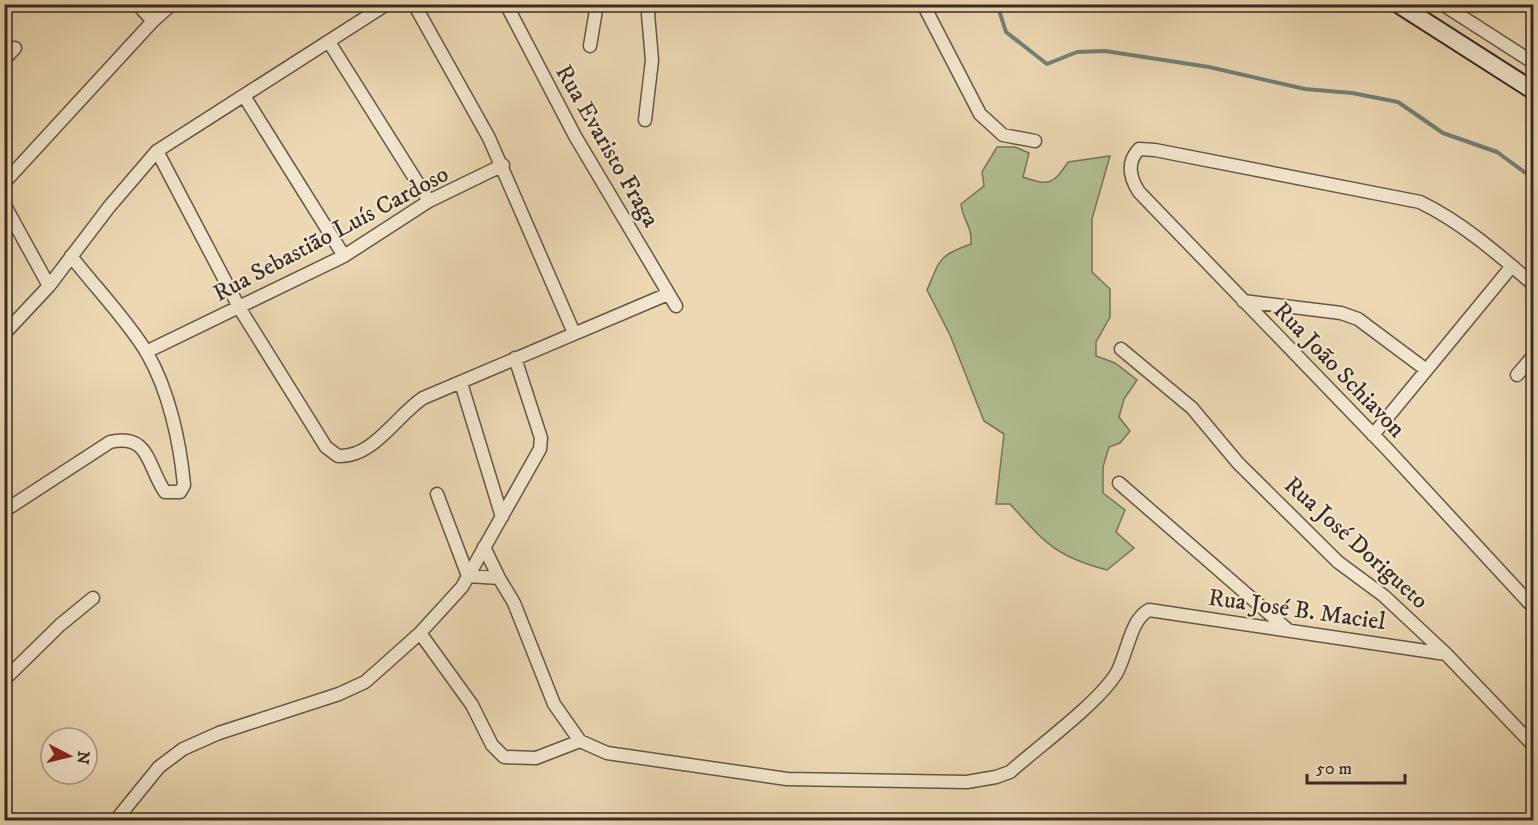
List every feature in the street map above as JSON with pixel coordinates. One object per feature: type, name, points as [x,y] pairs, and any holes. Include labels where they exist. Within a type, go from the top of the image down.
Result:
[{"type":"street","points":[[137,4],[153,21]]},
{"type":"street","points":[[4,183],[153,21],[172,4]]},
{"type":"street","points":[[4,334],[49,286],[70,256],[158,151],[387,4]]},
{"type":"street","points":[[414,4],[503,165],[574,333]]},
{"type":"street","name":"Rua Evaristo Fraga","points":[[506,4],[575,136],[676,306]]},
{"type":"street","points":[[590,46],[597,4]]},
{"type":"street","points":[[645,120],[652,60],[648,14],[651,4]]},
{"type":"street","points":[[923,4],[980,114],[1003,135],[1035,141]]},
{"type":"street","points":[[1398,4],[1533,91]]},
{"type":"street","points":[[1442,4],[1533,63]]},
{"type":"street","points":[[329,42],[429,201]]},
{"type":"street","points":[[4,60],[15,48]]},
{"type":"street","points":[[244,96],[344,256]]},
{"type":"street","name":"Rua João Schiavon","points":[[1512,266],[1475,235],[1443,213],[1420,202],[1155,150],[1139,149],[1134,154],[1131,178],[1139,192],[1373,435],[1533,608]]},
{"type":"street","points":[[158,151],[240,309],[326,447],[338,456],[359,453],[408,408],[423,398],[668,294]]},
{"type":"street","name":"Rua Sebastião Luís Cardoso","points":[[146,352],[240,309],[344,256],[429,201],[503,165]]},
{"type":"street","points":[[4,204],[49,286]]},
{"type":"street","points":[[4,511],[110,442],[125,438],[137,443],[147,455],[156,479],[165,492],[180,492],[184,485],[174,429],[159,379],[146,352],[70,256]]},
{"type":"street","points":[[1373,435],[1512,266],[1533,285]]},
{"type":"street","points":[[1243,301],[1350,316],[1425,369]]},
{"type":"street","name":"Rua José Dorigueto","points":[[1121,349],[1192,408],[1238,463],[1338,562],[1384,596],[1446,654],[1533,746]]},
{"type":"street","points":[[1516,375],[1533,355]]},
{"type":"street","points":[[116,820],[159,767],[183,749],[219,733],[302,707],[365,682],[420,633],[462,587],[540,449],[541,438],[515,358]]},
{"type":"street","points":[[461,383],[502,517]]},
{"type":"street","points":[[1119,483],[1289,630]]},
{"type":"street","points":[[437,494],[468,576]]},
{"type":"street","points":[[420,633],[472,705],[492,745],[504,757],[516,760],[536,758],[580,741],[554,704],[514,603],[484,547]]},
{"type":"street","points":[[468,576],[499,578]]},
{"type":"street","points":[[4,680],[60,625],[93,598]]},
{"type":"street","name":"Rua José B. Maciel","points":[[580,741],[607,753],[787,779],[967,782],[1010,772],[1100,694],[1124,659],[1142,614],[1149,610],[1446,654]]},
{"type":"green space","points":[[997,147],[1015,147],[1029,153],[1023,177],[1039,182],[1050,182],[1068,162],[1110,156],[1092,219],[1092,272],[1110,289],[1110,317],[1096,342],[1096,356],[1115,363],[1137,380],[1124,399],[1119,417],[1130,431],[1120,443],[1109,447],[1103,467],[1103,493],[1125,510],[1116,532],[1134,548],[1107,570],[1089,565],[1063,553],[1042,538],[1010,504],[996,504],[1004,434],[984,421],[950,335],[927,290],[938,265],[946,255],[971,244],[970,232],[961,204],[984,186],[982,172]]},
{"type":"waterway","points":[[997,4],[1006,32],[1047,64],[1077,52],[1105,51],[1209,67],[1305,89],[1352,93],[1398,102],[1443,133],[1497,152],[1534,179]]}]
